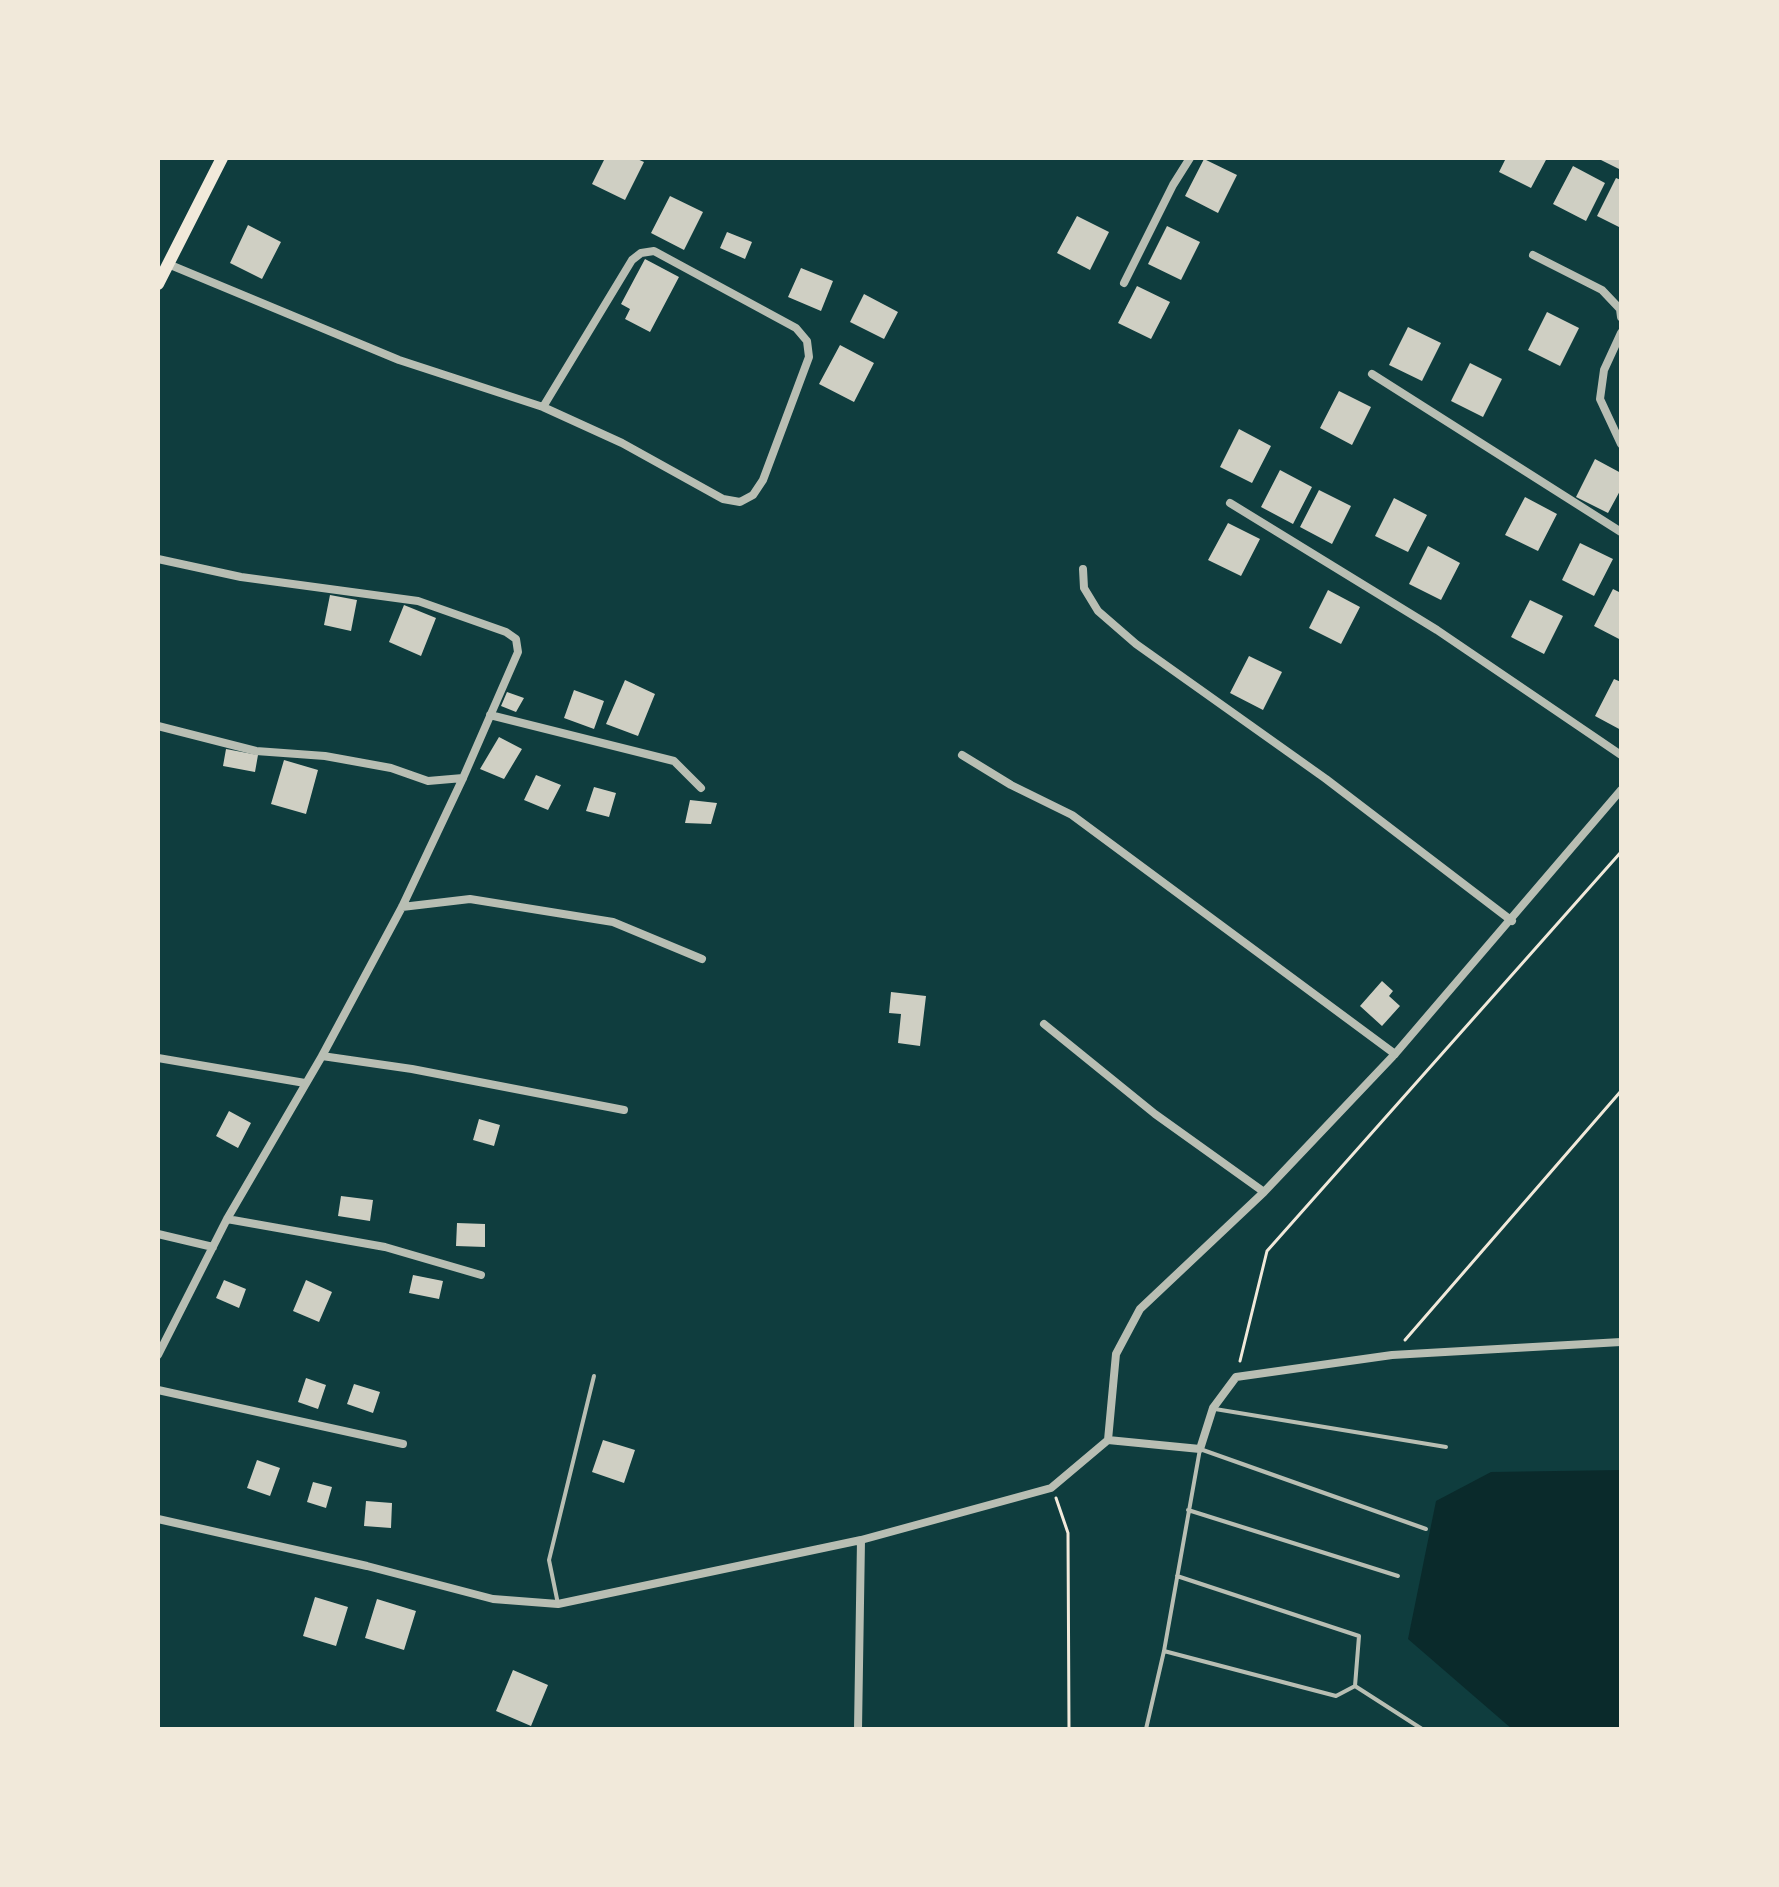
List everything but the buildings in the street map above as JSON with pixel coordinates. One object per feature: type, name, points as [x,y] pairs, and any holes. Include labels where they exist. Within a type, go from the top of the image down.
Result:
[{"type":"main road","points":[[158,284],[222,158]]},
{"type":"street","points":[[1124,283],[1173,185],[1190,158]]},
{"type":"street","points":[[168,264],[399,360],[543,407],[622,443],[723,499],[740,502],[753,495],[763,480],[809,357],[807,341],[796,328],[654,251],[641,253],[632,260],[543,407]]},
{"type":"street","points":[[1533,255],[1602,290],[1620,309],[1621,317]]},
{"type":"street","points":[[1621,333],[1604,370],[1600,399],[1621,444]]},
{"type":"street","points":[[1372,374],[1621,532]]},
{"type":"street","points":[[1230,503],[1437,630],[1621,755]]},
{"type":"street","points":[[158,559],[241,577],[418,601],[506,632],[516,639],[518,652],[402,907],[322,1056],[227,1219],[158,1355]]},
{"type":"street","points":[[1083,569],[1084,588],[1098,611],[1136,644],[1326,779],[1512,921]]},
{"type":"street","points":[[490,715],[674,761],[701,788]]},
{"type":"street","points":[[158,726],[256,751],[325,756],[391,768],[428,781],[463,778]]},
{"type":"street","points":[[962,755],[1011,785],[1072,815],[1395,1054]]},
{"type":"street","points":[[158,1519],[367,1566],[493,1599],[558,1604],[861,1540],[1051,1488],[1108,1440],[1116,1354],[1140,1309],[1264,1192],[1395,1054],[1621,790]]},
{"type":"street","points":[[402,907],[470,899],[613,922],[702,959]]},
{"type":"street","points":[[1044,1024],[1155,1114],[1264,1192]]},
{"type":"street","points":[[322,1056],[412,1069],[624,1110]]},
{"type":"street","points":[[158,1058],[305,1083]]},
{"type":"street","points":[[227,1219],[385,1247],[481,1275]]},
{"type":"street","points":[[158,1234],[213,1247]]},
{"type":"street","points":[[1108,1440],[1200,1449],[1213,1408],[1236,1377],[1392,1355],[1621,1342]]},
{"type":"street","points":[[158,1390],[403,1444]]},
{"type":"street","points":[[858,1729],[861,1540]]},
{"type":"lane","points":[[558,1604],[549,1560],[594,1376]]},
{"type":"lane","points":[[1213,1408],[1446,1447]]},
{"type":"lane","points":[[1146,1729],[1164,1651],[1200,1449],[1426,1529]]},
{"type":"lane","points":[[1188,1510],[1398,1576]]},
{"type":"lane","points":[[1177,1576],[1359,1636],[1355,1686]]},
{"type":"lane","points":[[1164,1651],[1336,1696],[1355,1686]]},
{"type":"lane","points":[[1355,1686],[1422,1729]]},
{"type":"path","points":[[1236,1377],[1267,1251],[1621,852]]},
{"type":"path","points":[[1392,1355],[1621,1091]]},
{"type":"path","points":[[1051,1488],[1068,1533],[1069,1729]]},
{"type":"water","points":[[1621,1470],[1621,1729],[1512,1729],[1408,1639],[1436,1501],[1491,1472]]}]
